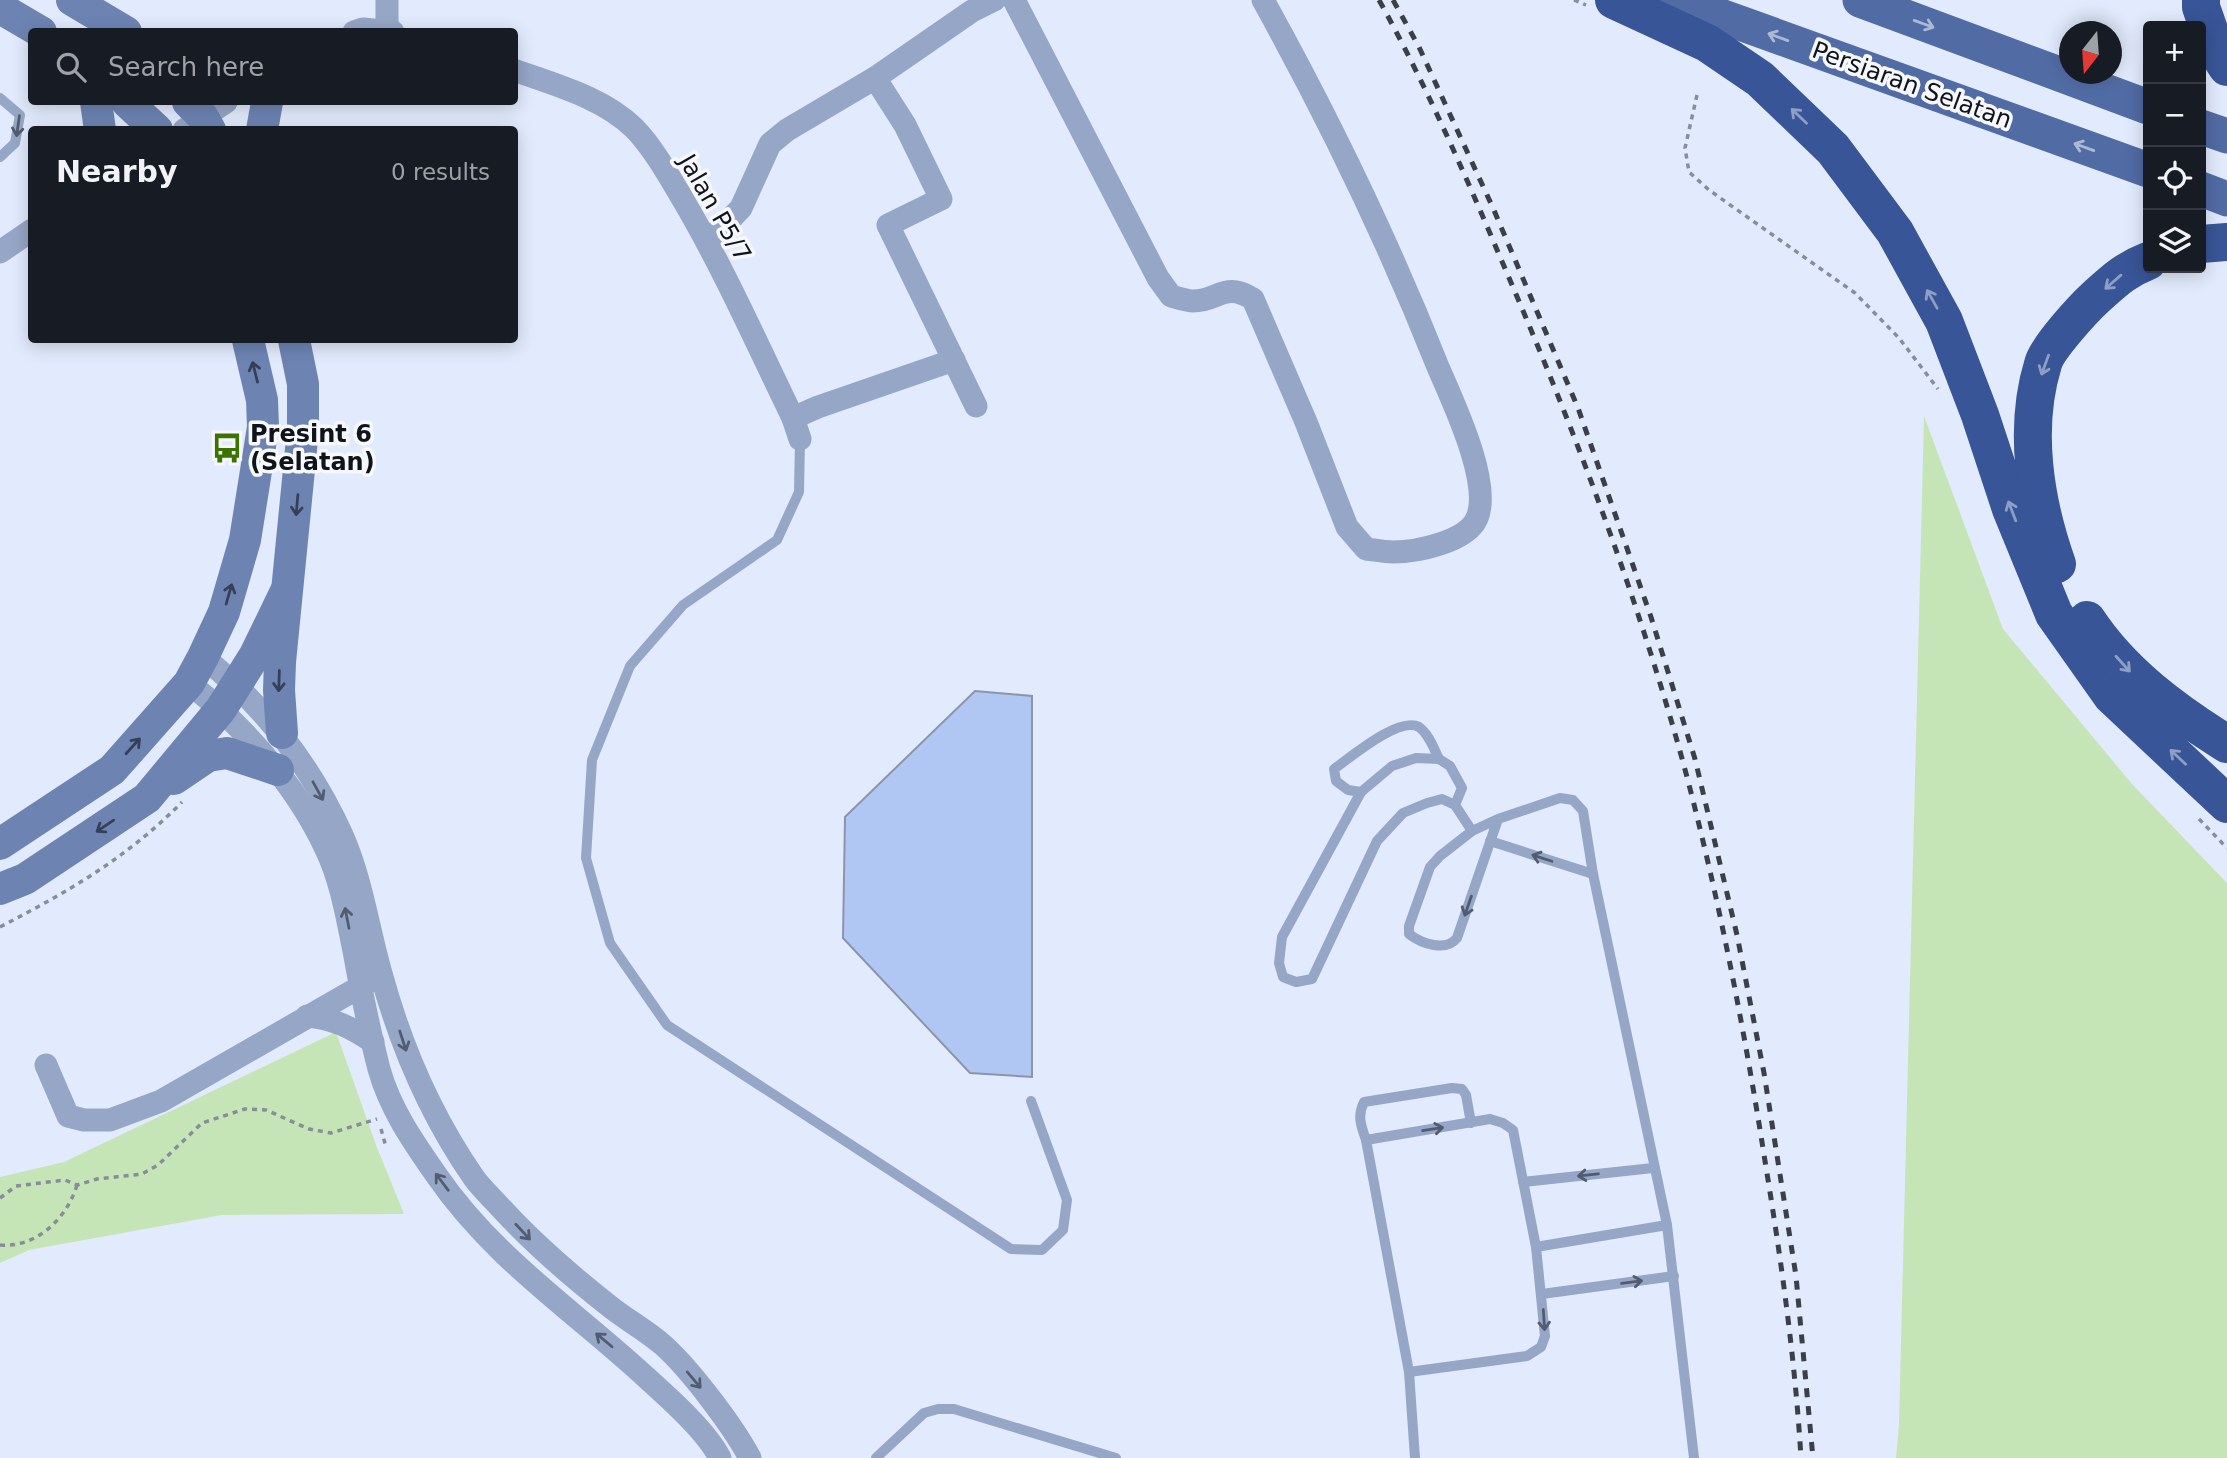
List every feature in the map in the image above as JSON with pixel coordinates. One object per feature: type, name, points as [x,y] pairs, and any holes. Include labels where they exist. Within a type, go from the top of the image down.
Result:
[{"type":"highway","points":[[2201,0],[2216,50],[2227,67]]},
{"type":"highway","points":[[1600,3],[1707,43],[1760,79],[1833,149],[1895,232],[1944,321],[1980,415],[2011,509],[2054,614],[2112,696],[2213,811]]},
{"type":"highway","points":[[2206,244],[2227,242]]},
{"type":"highway","points":[[2143,263],[2129,269],[2082,309],[2043,361],[2034,415],[2034,471],[2044,529],[2064,585],[2098,637],[2137,680],[2195,724],[2227,744]]},
{"type":"main road","name":"Persiaran Selatan","points":[[1676,0],[2143,168]]},
{"type":"main road","points":[[1860,0],[2143,105]]},
{"type":"main road","points":[[2206,129],[2227,136]]},
{"type":"main road","points":[[2206,191],[2227,199]]},
{"type":"street","points":[[72,0],[118,28]]},
{"type":"street","points":[[387,0],[390,28]]},
{"type":"street","points":[[707,239],[723,228],[741,208],[770,144],[787,130],[875,78],[972,11],[994,0]]},
{"type":"street","points":[[1014,0],[1158,278],[1171,296],[1194,302],[1224,292],[1240,291],[1253,299],[1306,422],[1347,527],[1366,549],[1393,552],[1431,547],[1461,536],[1477,520],[1482,499],[1471,449],[1408,290],[1341,145],[1263,0]]},
{"type":"street","points":[[0,8],[35,28]]},
{"type":"street","name":"Jalan P5/7","points":[[518,72],[588,98],[611,110],[635,129],[669,176],[707,239],[796,428]]},
{"type":"street","points":[[875,78],[905,125],[941,199],[888,225],[976,406]]},
{"type":"street","points":[[96,105],[99,126]]},
{"type":"street","points":[[130,105],[153,126]]},
{"type":"street","points":[[263,126],[266,105]]},
{"type":"street","points":[[0,252],[28,233]]},
{"type":"street","points":[[0,844],[112,770],[196,670],[224,612],[245,540],[263,427],[262,400],[249,343]]},
{"type":"street","points":[[282,733],[279,690],[286,589],[293,545],[303,429],[303,384],[295,343]]},
{"type":"street","points":[[796,428],[818,407],[954,360]]},
{"type":"street","points":[[147,798],[229,697],[255,655],[286,589]]},
{"type":"street","points":[[196,670],[229,697],[282,733],[314,783],[341,835],[365,900],[382,976],[409,1058],[428,1104],[475,1180],[534,1244],[608,1305],[664,1345],[700,1387],[743,1444],[750,1458]]},
{"type":"street","points":[[229,697],[326,849],[345,906],[380,1072],[399,1119],[439,1179],[491,1244],[539,1288],[607,1341],[679,1407],[720,1458]]},
{"type":"street","points":[[0,888],[25,879],[208,756],[226,753],[278,771]]},
{"type":"street","points":[[46,1065],[68,1116],[84,1120],[110,1120],[161,1101],[360,985],[382,976]]},
{"type":"street","points":[[307,1016],[323,1017],[348,1026],[373,1042]]},
{"type":"lane","points":[[0,98],[20,115],[15,143],[0,157]]},
{"type":"lane","points":[[796,428],[799,492],[777,540],[683,605],[630,666],[592,760],[586,858],[610,943],[667,1025],[1011,1248],[1042,1250],[1063,1230],[1067,1200],[1031,1101]]},
{"type":"lane","points":[[1361,792],[1348,790],[1336,781],[1334,769],[1387,733],[1406,724],[1418,726],[1426,734],[1439,759]]},
{"type":"lane","points":[[1455,805],[1462,788],[1450,766],[1439,759],[1416,758],[1392,766],[1361,792],[1282,937],[1279,963],[1283,977],[1296,982],[1312,979],[1377,841],[1403,813],[1442,799],[1455,805],[1472,831]]},
{"type":"lane","points":[[1498,819],[1457,937],[1452,944],[1445,947],[1416,939],[1409,934],[1409,926],[1430,867],[1472,831],[1498,819],[1560,799],[1573,800],[1583,811],[1593,874],[1667,1226],[1694,1458]]},
{"type":"lane","points":[[1490,841],[1593,874]]},
{"type":"lane","points":[[1415,1458],[1409,1372],[1366,1140],[1359,1118],[1364,1102],[1452,1088],[1462,1090],[1466,1095],[1471,1122]]},
{"type":"lane","points":[[1366,1140],[1490,1119],[1503,1123],[1513,1130],[1536,1247],[1545,1336],[1541,1347],[1527,1356],[1409,1372]]},
{"type":"lane","points":[[1523,1182],[1653,1168]]},
{"type":"lane","points":[[1536,1247],[1667,1226]]},
{"type":"lane","points":[[1542,1294],[1674,1276]]},
{"type":"lane","points":[[876,1458],[924,1413],[938,1409],[954,1409],[1116,1458]]},
{"type":"path","points":[[1574,0],[1600,3]]},
{"type":"path","points":[[1697,95],[1685,148],[1689,172],[1709,190],[1855,293],[1899,338],[1940,391]]},
{"type":"path","points":[[0,927],[78,886],[152,832],[186,799]]},
{"type":"path","points":[[2213,811],[2227,848]]},
{"type":"path","points":[[0,1198],[16,1186],[65,1181],[78,1185],[97,1179],[142,1174],[158,1165],[202,1123],[245,1109],[266,1110],[309,1129],[331,1133],[377,1118],[386,1147]]},
{"type":"path","points":[[0,1245],[12,1246],[30,1241],[44,1232],[58,1220],[73,1200],[78,1185]]},
{"type":"green space","points":[[1924,416],[2003,629],[2132,784],[2227,883],[2227,1458],[1896,1458]]},
{"type":"green space","points":[[336,1032],[404,1214],[222,1215],[29,1250],[0,1263],[0,1177],[64,1162]]},
{"type":"building","points":[[975,691],[1032,696],[1032,1077],[970,1073],[843,938],[845,817]]},
{"type":"railway","points":[[1379,0],[1451,144],[1539,349],[1607,524],[1666,702],[1708,861],[1748,1061],[1782,1272],[1801,1458]]},
{"type":"railway","points":[[1393,0],[1419,47],[1493,208],[1578,408],[1651,617],[1695,759],[1737,935],[1764,1073],[1796,1276],[1813,1458]]},
{"type":"place","name":"Presint 6 (Selatan)","points":[[227,448]]}]
